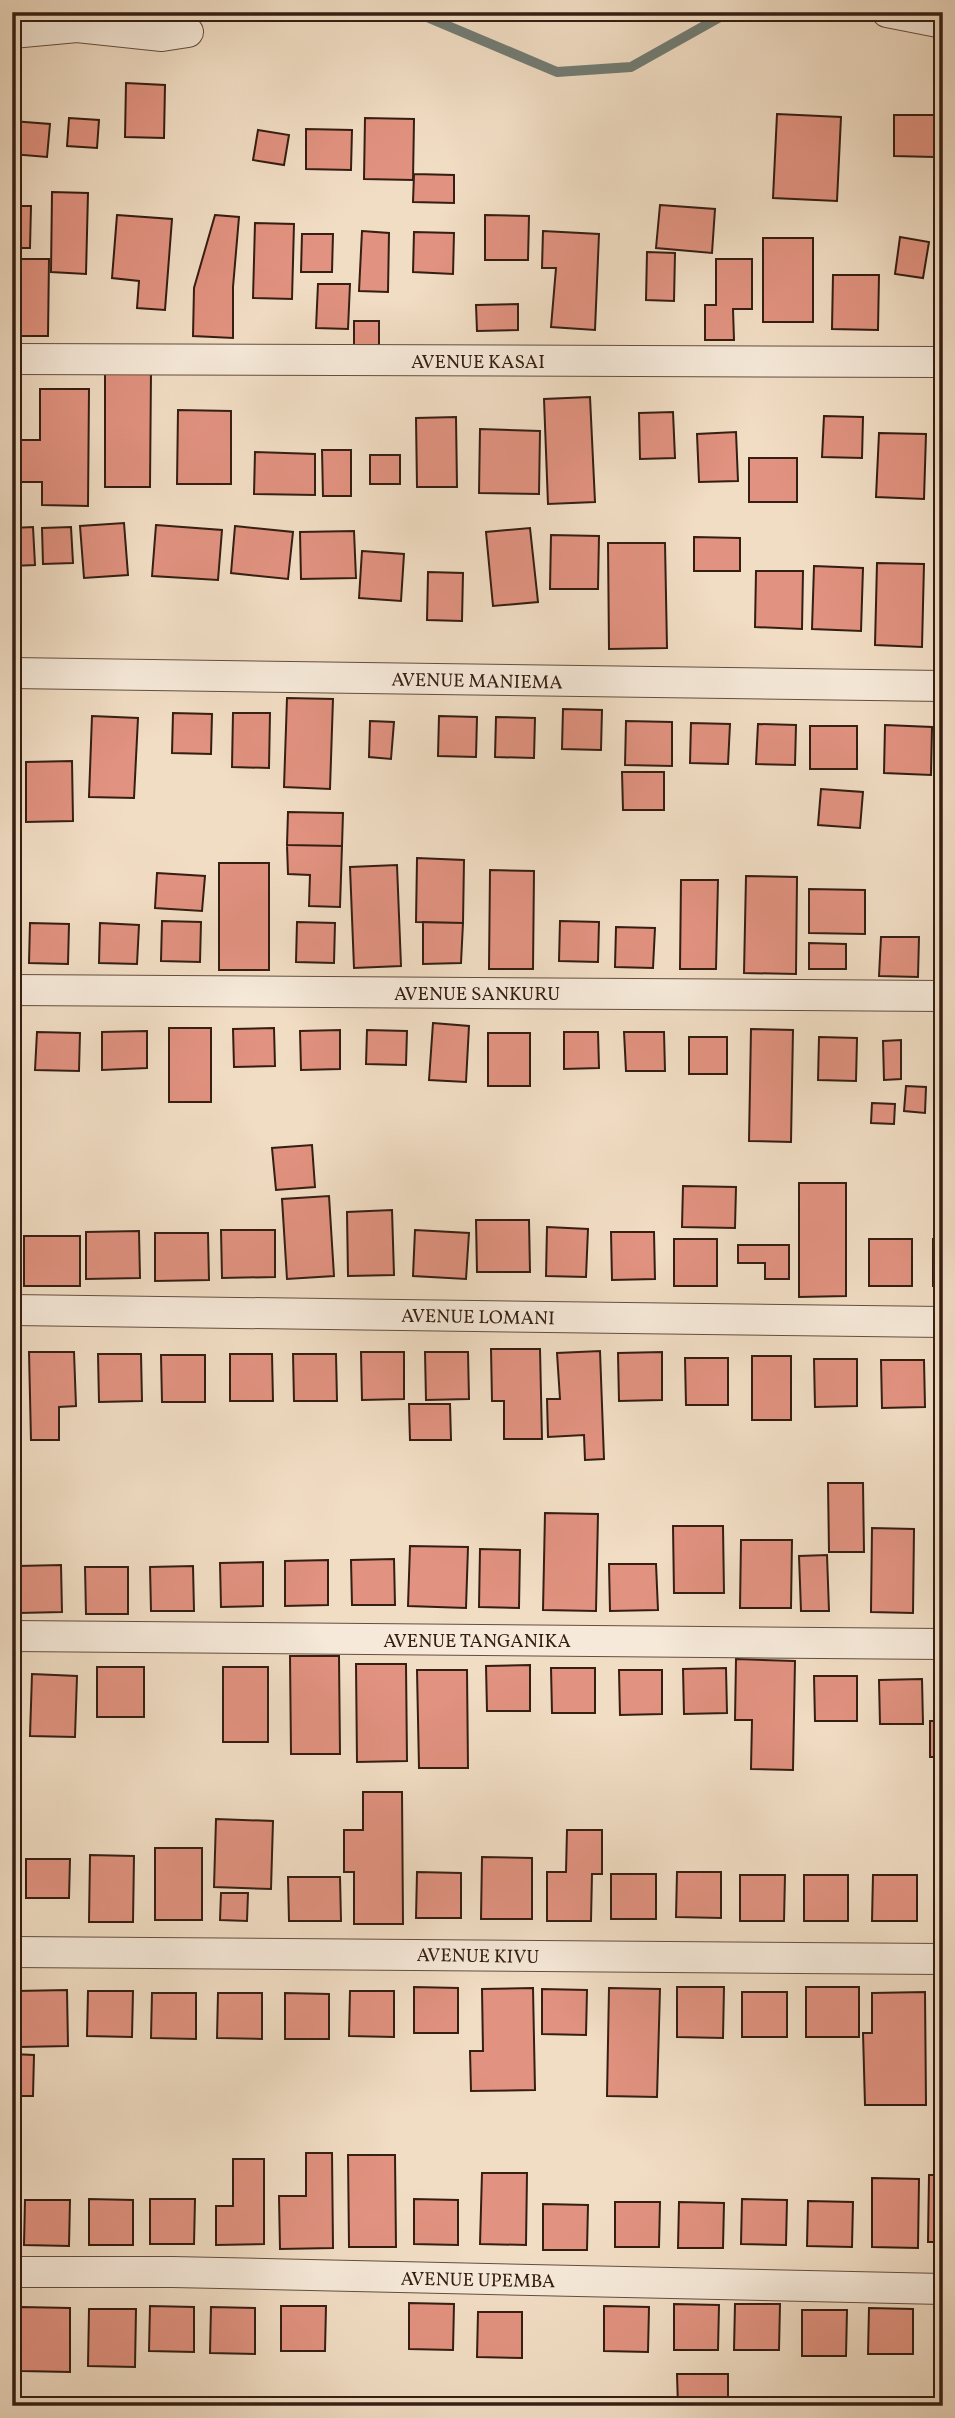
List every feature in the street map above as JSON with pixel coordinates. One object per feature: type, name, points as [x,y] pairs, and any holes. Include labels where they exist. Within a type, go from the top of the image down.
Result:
[{"type":"street","points":[[887,12],[943,23]]},
{"type":"street","points":[[12,33],[77,27],[162,36],[188,32]]},
{"type":"street","name":"AVENUE KASAI","points":[[12,359],[943,362]]},
{"type":"street","name":"AVENUE MANIEMA","points":[[12,673],[943,686]]},
{"type":"street","name":"AVENUE SANKURU","points":[[12,990],[943,996]]},
{"type":"street","name":"AVENUE LOMANI","points":[[12,1310],[943,1322]]},
{"type":"street","name":"AVENUE TANGANIKA","points":[[12,1636],[943,1644]]},
{"type":"street","name":"AVENUE KIVU","points":[[12,1952],[943,1959]]},
{"type":"street","name":"AVENUE UPEMBA","points":[[12,2272],[172,2272],[943,2290]]},
{"type":"building","points":[[126,83],[165,85],[164,138],[125,137]]},
{"type":"building","points":[[777,114],[841,117],[837,201],[773,198]]},
{"type":"building","points":[[894,115],[935,115],[934,157],[894,156]]},
{"type":"building","points":[[69,118],[99,120],[97,148],[67,146]]},
{"type":"building","points":[[365,118],[414,119],[413,180],[364,179]]},
{"type":"building","points":[[12,121],[50,124],[47,157],[12,154]]},
{"type":"building","points":[[306,129],[352,130],[351,170],[306,169]]},
{"type":"building","points":[[258,130],[289,135],[284,165],[253,160]]},
{"type":"building","points":[[414,174],[454,175],[454,203],[413,202]]},
{"type":"building","points":[[52,192],[88,193],[86,274],[51,272]]},
{"type":"building","points":[[660,205],[715,209],[712,253],[656,248]]},
{"type":"building","points":[[12,206],[31,206],[30,248],[12,248]]},
{"type":"building","points":[[117,215],[172,219],[165,310],[137,308],[139,281],[112,278]]},
{"type":"building","points":[[215,215],[239,217],[233,287],[233,338],[193,336],[194,288]]},
{"type":"building","points":[[485,215],[529,216],[528,260],[485,260]]},
{"type":"building","points":[[255,223],[294,224],[292,299],[253,298]]},
{"type":"building","points":[[362,231],[389,233],[388,292],[359,291]]},
{"type":"building","points":[[543,231],[599,234],[595,330],[551,327],[556,268],[542,268]]},
{"type":"building","points":[[414,232],[454,233],[453,274],[413,272]]},
{"type":"building","points":[[302,234],[333,234],[332,272],[301,272]]},
{"type":"building","points":[[900,237],[929,242],[923,278],[895,274]]},
{"type":"building","points":[[763,238],[813,238],[813,322],[763,322]]},
{"type":"building","points":[[647,252],[675,253],[674,301],[646,300]]},
{"type":"building","points":[[12,259],[49,259],[48,336],[12,336]]},
{"type":"building","points":[[716,259],[752,259],[752,309],[733,309],[734,340],[705,340],[705,305],[716,305]]},
{"type":"building","points":[[833,275],[879,275],[878,330],[832,329]]},
{"type":"building","points":[[318,284],[350,284],[348,329],[316,328]]},
{"type":"building","points":[[518,304],[518,330],[477,331],[476,305]]},
{"type":"building","points":[[354,321],[379,321],[379,345],[354,345]]},
{"type":"building","points":[[105,371],[151,371],[150,487],[105,487]]},
{"type":"building","points":[[40,389],[89,389],[88,506],[42,505],[42,482],[12,482],[12,440],[40,440]]},
{"type":"building","points":[[590,397],[595,502],[548,504],[544,399]]},
{"type":"building","points":[[178,410],[231,411],[231,484],[177,484]]},
{"type":"building","points":[[673,412],[675,458],[640,459],[639,413]]},
{"type":"building","points":[[824,416],[863,417],[862,458],[822,457]]},
{"type":"building","points":[[456,417],[457,487],[417,487],[416,418]]},
{"type":"building","points":[[480,429],[540,431],[539,494],[479,493]]},
{"type":"building","points":[[736,432],[738,481],[699,482],[697,434]]},
{"type":"building","points":[[879,433],[926,434],[924,499],[876,497]]},
{"type":"building","points":[[322,450],[351,450],[351,496],[323,496]]},
{"type":"building","points":[[255,452],[315,454],[315,495],[254,494]]},
{"type":"building","points":[[370,455],[400,455],[400,484],[370,484]]},
{"type":"building","points":[[749,458],[797,458],[797,502],[749,502]]},
{"type":"building","points":[[124,523],[128,575],[84,578],[80,526]]},
{"type":"building","points":[[156,525],[222,530],[218,580],[152,576]]},
{"type":"building","points":[[235,526],[293,532],[288,579],[231,573]]},
{"type":"building","points":[[33,527],[35,565],[12,566],[12,528]]},
{"type":"building","points":[[71,527],[73,563],[43,564],[42,528]]},
{"type":"building","points":[[530,528],[538,602],[493,606],[486,532]]},
{"type":"building","points":[[354,531],[356,578],[301,579],[300,532]]},
{"type":"building","points":[[551,535],[599,536],[598,589],[550,589]]},
{"type":"building","points":[[694,537],[740,538],[740,571],[694,571]]},
{"type":"building","points":[[608,543],[665,543],[667,648],[609,649]]},
{"type":"building","points":[[362,551],[404,554],[401,601],[359,598]]},
{"type":"building","points":[[877,563],[924,564],[922,647],[875,645]]},
{"type":"building","points":[[814,566],[863,568],[861,631],[812,629]]},
{"type":"building","points":[[756,571],[803,571],[802,629],[755,627]]},
{"type":"building","points":[[428,572],[463,573],[462,621],[427,620]]},
{"type":"building","points":[[287,698],[333,699],[330,789],[284,787]]},
{"type":"building","points":[[563,709],[602,710],[601,750],[562,749]]},
{"type":"building","points":[[173,713],[212,714],[211,754],[172,753]]},
{"type":"building","points":[[233,713],[270,713],[269,768],[232,767]]},
{"type":"building","points":[[92,716],[138,718],[134,798],[89,797]]},
{"type":"building","points":[[439,716],[477,717],[476,757],[438,756]]},
{"type":"building","points":[[496,717],[535,718],[534,758],[495,757]]},
{"type":"building","points":[[370,721],[394,722],[391,759],[369,757]]},
{"type":"building","points":[[626,721],[672,722],[672,766],[625,765]]},
{"type":"building","points":[[691,723],[730,724],[728,764],[690,763]]},
{"type":"building","points":[[758,724],[796,725],[795,765],[756,764]]},
{"type":"building","points":[[885,725],[932,727],[931,775],[884,773]]},
{"type":"building","points":[[810,726],[857,726],[857,769],[810,769]]},
{"type":"building","points":[[72,761],[73,821],[26,822],[26,762]]},
{"type":"building","points":[[622,772],[664,772],[664,810],[623,810]]},
{"type":"building","points":[[821,789],[863,792],[860,828],[818,825]]},
{"type":"building","points":[[288,812],[343,813],[342,846],[287,845]]},
{"type":"building","points":[[287,845],[342,846],[340,907],[309,906],[310,875],[288,874]]},
{"type":"building","points":[[417,858],[464,860],[463,923],[416,922]]},
{"type":"building","points":[[219,863],[269,863],[269,970],[219,970]]},
{"type":"building","points":[[397,865],[401,966],[354,968],[350,867]]},
{"type":"building","points":[[490,870],[534,871],[533,969],[489,969]]},
{"type":"building","points":[[157,873],[205,876],[202,911],[155,908]]},
{"type":"building","points":[[746,876],[797,877],[796,974],[744,973]]},
{"type":"building","points":[[681,880],[718,880],[716,969],[680,969]]},
{"type":"building","points":[[809,889],[865,890],[865,934],[809,933]]},
{"type":"building","points":[[162,921],[201,922],[200,962],[161,961]]},
{"type":"building","points":[[560,921],[599,922],[598,962],[559,961]]},
{"type":"building","points":[[297,922],[335,923],[334,963],[296,962]]},
{"type":"building","points":[[423,922],[463,923],[461,963],[423,964]]},
{"type":"building","points":[[30,923],[69,924],[68,964],[29,963]]},
{"type":"building","points":[[100,923],[139,925],[137,964],[99,963]]},
{"type":"building","points":[[616,927],[655,928],[653,968],[615,967]]},
{"type":"building","points":[[939,934],[943,934],[943,974],[938,974]]},
{"type":"building","points":[[881,937],[919,937],[918,977],[879,976]]},
{"type":"building","points":[[809,943],[846,944],[846,969],[809,969]]},
{"type":"building","points":[[433,1023],[469,1026],[466,1082],[429,1080]]},
{"type":"building","points":[[169,1028],[211,1028],[211,1102],[169,1102]]},
{"type":"building","points":[[274,1028],[275,1066],[234,1067],[233,1029]]},
{"type":"building","points":[[751,1029],[793,1030],[791,1142],[749,1141]]},
{"type":"building","points":[[340,1030],[340,1069],[301,1070],[300,1031]]},
{"type":"building","points":[[367,1030],[407,1031],[406,1065],[366,1064]]},
{"type":"building","points":[[147,1031],[147,1068],[102,1070],[102,1032]]},
{"type":"building","points":[[37,1032],[80,1033],[79,1071],[35,1070]]},
{"type":"building","points":[[564,1032],[598,1032],[599,1068],[564,1069]]},
{"type":"building","points":[[624,1032],[664,1032],[665,1071],[626,1071]]},
{"type":"building","points":[[488,1033],[530,1033],[530,1086],[488,1086]]},
{"type":"building","points":[[689,1037],[727,1037],[727,1074],[689,1074]]},
{"type":"building","points":[[819,1037],[857,1038],[856,1081],[818,1080]]},
{"type":"building","points":[[901,1040],[901,1079],[884,1080],[883,1041]]},
{"type":"building","points":[[906,1086],[926,1087],[925,1113],[904,1111]]},
{"type":"building","points":[[872,1103],[895,1104],[894,1124],[871,1123]]},
{"type":"building","points":[[312,1145],[315,1187],[276,1190],[272,1148]]},
{"type":"building","points":[[799,1183],[846,1183],[846,1296],[799,1297]]},
{"type":"building","points":[[683,1186],[736,1187],[735,1228],[682,1227]]},
{"type":"building","points":[[329,1196],[334,1276],[287,1279],[282,1199]]},
{"type":"building","points":[[392,1210],[394,1275],[348,1276],[347,1212]]},
{"type":"building","points":[[476,1220],[529,1220],[530,1272],[477,1272]]},
{"type":"building","points":[[547,1227],[588,1229],[586,1277],[546,1276]]},
{"type":"building","points":[[221,1230],[275,1230],[275,1277],[222,1278]]},
{"type":"building","points":[[415,1230],[469,1233],[466,1279],[413,1276]]},
{"type":"building","points":[[139,1231],[140,1278],[86,1279],[86,1232]]},
{"type":"building","points":[[611,1232],[654,1232],[655,1279],[612,1280]]},
{"type":"building","points":[[155,1233],[208,1233],[209,1280],[155,1281]]},
{"type":"building","points":[[24,1236],[80,1236],[80,1286],[24,1286]]},
{"type":"building","points":[[674,1239],[717,1239],[717,1286],[674,1286]]},
{"type":"building","points":[[869,1239],[912,1239],[912,1286],[869,1286]]},
{"type":"building","points":[[933,1239],[943,1239],[943,1286],[933,1286]]},
{"type":"building","points":[[738,1245],[789,1245],[789,1279],[765,1279],[765,1263],[738,1263]]},
{"type":"building","points":[[491,1349],[540,1349],[542,1439],[504,1439],[504,1401],[492,1401]]},
{"type":"building","points":[[600,1351],[604,1459],[585,1460],[584,1435],[548,1437],[547,1399],[560,1399],[557,1353]]},
{"type":"building","points":[[29,1352],[74,1352],[76,1406],[59,1407],[59,1440],[31,1440]]},
{"type":"building","points":[[361,1352],[404,1352],[404,1399],[362,1400]]},
{"type":"building","points":[[425,1352],[468,1352],[469,1399],[426,1400]]},
{"type":"building","points":[[662,1352],[662,1400],[619,1401],[618,1353]]},
{"type":"building","points":[[98,1354],[141,1354],[142,1401],[99,1402]]},
{"type":"building","points":[[230,1354],[272,1354],[273,1401],[230,1401]]},
{"type":"building","points":[[293,1354],[336,1354],[337,1401],[294,1401]]},
{"type":"building","points":[[161,1355],[205,1355],[205,1402],[162,1402]]},
{"type":"building","points":[[752,1356],[791,1356],[791,1420],[752,1420]]},
{"type":"building","points":[[685,1358],[728,1358],[728,1405],[686,1405]]},
{"type":"building","points":[[814,1359],[857,1359],[857,1406],[815,1407]]},
{"type":"building","points":[[881,1360],[924,1360],[925,1407],[882,1408]]},
{"type":"building","points":[[409,1404],[450,1404],[451,1440],[410,1440]]},
{"type":"building","points":[[828,1483],[863,1483],[864,1552],[829,1552]]},
{"type":"building","points":[[545,1513],[598,1514],[596,1611],[543,1610]]},
{"type":"building","points":[[673,1526],[723,1526],[724,1593],[674,1593]]},
{"type":"building","points":[[937,1527],[943,1527],[943,1612],[937,1612]]},
{"type":"building","points":[[872,1528],[914,1529],[913,1613],[871,1612]]},
{"type":"building","points":[[741,1540],[792,1540],[791,1608],[740,1608]]},
{"type":"building","points":[[410,1546],[468,1547],[466,1608],[408,1606]]},
{"type":"building","points":[[480,1549],[520,1550],[519,1608],[479,1607]]},
{"type":"building","points":[[827,1555],[829,1611],[801,1611],[799,1556]]},
{"type":"building","points":[[394,1559],[395,1605],[352,1605],[351,1560]]},
{"type":"building","points":[[328,1560],[328,1605],[285,1606],[285,1561]]},
{"type":"building","points":[[263,1562],[263,1606],[221,1607],[220,1563]]},
{"type":"building","points":[[609,1564],[656,1564],[658,1610],[610,1611]]},
{"type":"building","points":[[61,1565],[62,1612],[19,1613],[18,1566]]},
{"type":"building","points":[[193,1566],[194,1611],[151,1611],[150,1567]]},
{"type":"building","points":[[85,1567],[128,1567],[128,1614],[86,1614]]},
{"type":"building","points":[[290,1656],[339,1656],[340,1754],[291,1754]]},
{"type":"building","points":[[736,1659],[795,1661],[793,1770],[751,1769],[752,1720],[735,1720]]},
{"type":"building","points":[[356,1664],[406,1664],[407,1761],[357,1762]]},
{"type":"building","points":[[530,1665],[530,1711],[487,1711],[486,1666]]},
{"type":"building","points":[[97,1667],[144,1667],[144,1717],[97,1717]]},
{"type":"building","points":[[223,1667],[268,1667],[268,1742],[223,1742]]},
{"type":"building","points":[[551,1668],[595,1668],[595,1713],[552,1713]]},
{"type":"building","points":[[726,1668],[727,1713],[684,1714],[683,1669]]},
{"type":"building","points":[[417,1670],[467,1670],[468,1768],[419,1768]]},
{"type":"building","points":[[619,1670],[662,1670],[662,1714],[620,1715]]},
{"type":"building","points":[[32,1674],[77,1676],[75,1737],[30,1736]]},
{"type":"building","points":[[814,1676],[857,1676],[857,1721],[815,1721]]},
{"type":"building","points":[[922,1679],[923,1724],[880,1724],[879,1680]]},
{"type":"building","points":[[930,1721],[943,1721],[943,1757],[930,1757]]},
{"type":"building","points":[[363,1792],[402,1792],[403,1924],[354,1924],[354,1872],[344,1872],[344,1830],[363,1830]]},
{"type":"building","points":[[216,1819],[273,1821],[271,1889],[214,1887]]},
{"type":"building","points":[[567,1830],[602,1830],[602,1874],[592,1874],[591,1921],[547,1921],[547,1872],[566,1872]]},
{"type":"building","points":[[155,1848],[202,1848],[202,1920],[155,1920]]},
{"type":"building","points":[[90,1855],[134,1856],[133,1922],[89,1922]]},
{"type":"building","points":[[482,1857],[532,1858],[532,1919],[481,1919]]},
{"type":"building","points":[[26,1859],[70,1859],[69,1898],[26,1898]]},
{"type":"building","points":[[417,1872],[461,1873],[461,1918],[416,1918]]},
{"type":"building","points":[[677,1872],[721,1872],[721,1918],[676,1917]]},
{"type":"building","points":[[938,1872],[943,1872],[943,1918],[937,1918]]},
{"type":"building","points":[[611,1874],[656,1874],[656,1919],[611,1919]]},
{"type":"building","points":[[740,1875],[785,1875],[784,1921],[740,1921]]},
{"type":"building","points":[[804,1875],[848,1875],[848,1921],[804,1921]]},
{"type":"building","points":[[873,1875],[917,1875],[917,1921],[872,1921]]},
{"type":"building","points":[[288,1877],[340,1877],[341,1921],[289,1921]]},
{"type":"building","points":[[221,1893],[248,1893],[247,1921],[220,1920]]},
{"type":"building","points":[[414,1987],[458,1988],[458,2033],[414,2033]]},
{"type":"building","points":[[677,1987],[724,1987],[723,2038],[677,2037]]},
{"type":"building","points":[[806,1987],[859,1987],[859,2037],[806,2037]]},
{"type":"building","points":[[533,1988],[535,2090],[471,2091],[470,2051],[483,2051],[482,1989]]},
{"type":"building","points":[[609,1988],[660,1989],[657,2097],[607,2096]]},
{"type":"building","points":[[542,1989],[587,1990],[586,2035],[542,2034]]},
{"type":"building","points":[[67,1990],[68,2046],[19,2047],[17,1991]]},
{"type":"building","points":[[88,1991],[133,1991],[132,2037],[87,2036]]},
{"type":"building","points":[[350,1991],[394,1991],[394,2037],[349,2036]]},
{"type":"building","points":[[935,1991],[943,1991],[943,2036],[934,2036]]},
{"type":"building","points":[[742,1992],[787,1992],[787,2037],[742,2037]]},
{"type":"building","points":[[925,1992],[926,2105],[865,2105],[863,2033],[872,2033],[872,1993]]},
{"type":"building","points":[[152,1993],[196,1993],[196,2039],[151,2038]]},
{"type":"building","points":[[218,1993],[262,1993],[262,2039],[217,2038]]},
{"type":"building","points":[[285,1993],[329,1994],[329,2039],[285,2039]]},
{"type":"building","points":[[12,2054],[34,2055],[33,2096],[12,2096]]},
{"type":"building","points":[[306,2153],[332,2153],[333,2248],[280,2249],[279,2196],[306,2196]]},
{"type":"building","points":[[348,2155],[395,2155],[396,2247],[349,2247]]},
{"type":"building","points":[[233,2159],[264,2159],[264,2244],[216,2245],[216,2206],[233,2206]]},
{"type":"building","points":[[482,2173],[527,2173],[526,2245],[480,2244]]},
{"type":"building","points":[[929,2175],[943,2175],[943,2242],[928,2242]]},
{"type":"building","points":[[872,2178],[919,2179],[918,2248],[872,2247]]},
{"type":"building","points":[[89,2199],[133,2200],[133,2245],[89,2245]]},
{"type":"building","points":[[150,2199],[195,2199],[194,2244],[150,2244]]},
{"type":"building","points":[[414,2199],[458,2200],[458,2245],[414,2244]]},
{"type":"building","points":[[742,2199],[787,2200],[786,2245],[741,2244]]},
{"type":"building","points":[[25,2200],[70,2200],[69,2246],[24,2245]]},
{"type":"building","points":[[808,2201],[853,2202],[852,2247],[807,2246]]},
{"type":"building","points":[[615,2202],[660,2202],[659,2247],[615,2247]]},
{"type":"building","points":[[679,2202],[724,2203],[723,2248],[678,2248]]},
{"type":"building","points":[[543,2204],[588,2205],[587,2250],[543,2250]]},
{"type":"building","points":[[409,2303],[454,2304],[453,2350],[409,2349]]},
{"type":"building","points":[[674,2304],[719,2305],[718,2350],[674,2350]]},
{"type":"building","points":[[735,2304],[780,2304],[779,2350],[734,2350]]},
{"type":"building","points":[[936,2304],[943,2304],[943,2383],[935,2383]]},
{"type":"building","points":[[150,2306],[194,2307],[194,2352],[149,2351]]},
{"type":"building","points":[[281,2306],[326,2306],[325,2351],[281,2351]]},
{"type":"building","points":[[604,2306],[649,2307],[648,2352],[604,2351]]},
{"type":"building","points":[[21,2307],[70,2308],[70,2372],[21,2371]]},
{"type":"building","points":[[211,2307],[255,2308],[255,2354],[210,2353]]},
{"type":"building","points":[[869,2308],[913,2309],[913,2354],[868,2354]]},
{"type":"building","points":[[89,2309],[136,2309],[135,2367],[88,2366]]},
{"type":"building","points":[[802,2310],[847,2310],[846,2356],[802,2356]]},
{"type":"building","points":[[478,2312],[522,2312],[522,2358],[477,2357]]},
{"type":"building","points":[[677,2374],[728,2374],[728,2406],[678,2406]]},
{"type":"waterway","points":[[415,12],[557,72],[631,67],[729,12]]}]
